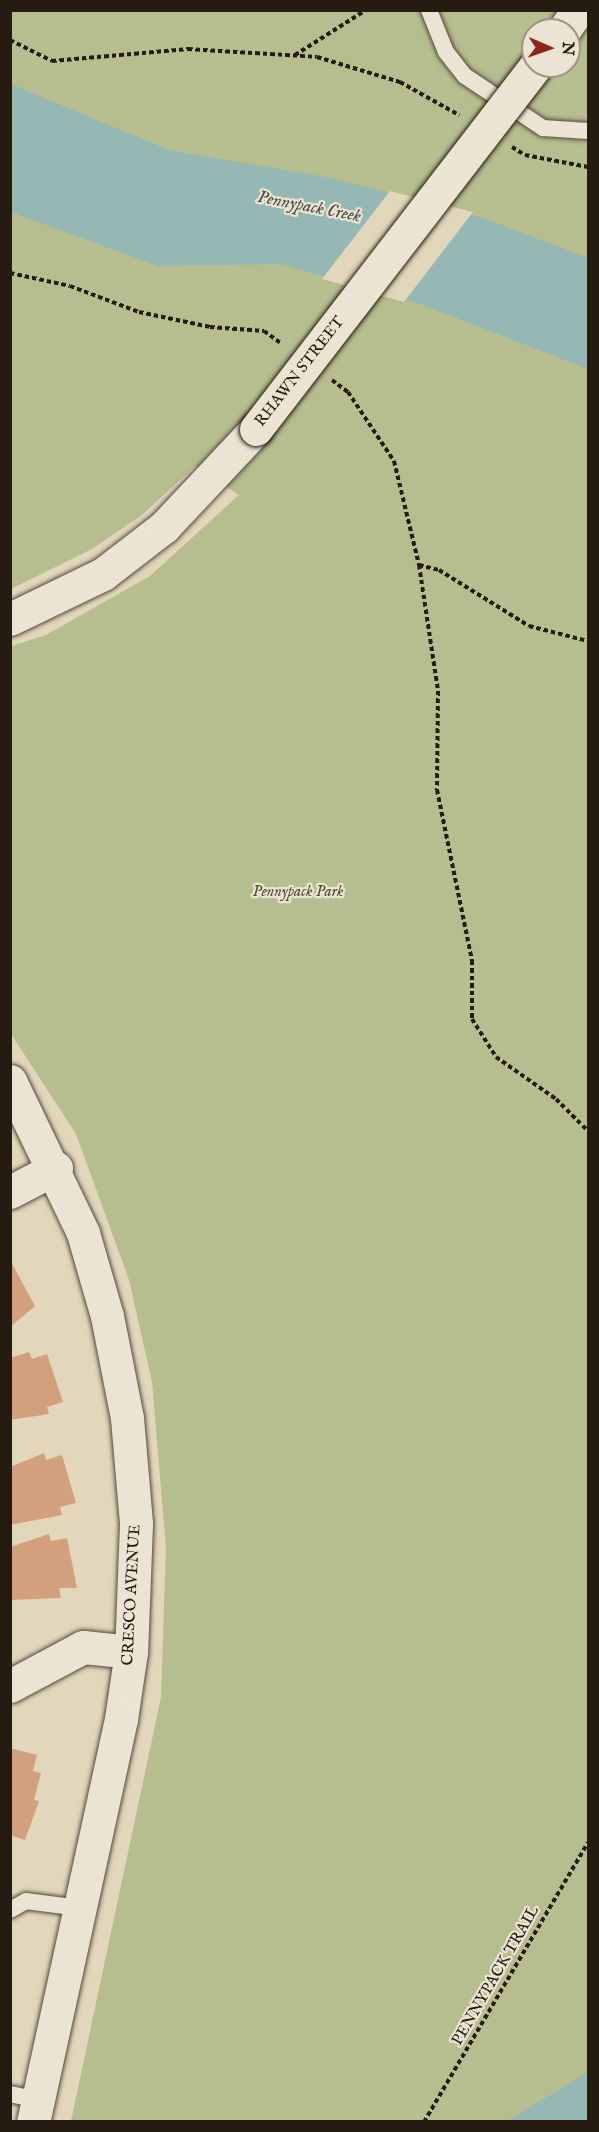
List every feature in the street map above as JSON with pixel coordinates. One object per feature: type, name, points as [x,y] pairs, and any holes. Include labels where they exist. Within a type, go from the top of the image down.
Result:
[{"type":"street","name":"RHAWN STREET","points":[[10,620],[103,574],[164,527],[256,429],[527,78]]},
{"type":"street","name":"CRESCO AVENUE","points":[[10,1081],[56,1168],[104,1306],[127,1418],[136,1524],[131,1653],[80,1908],[27,2105]]},
{"type":"street","points":[[10,1192],[56,1168]]},
{"type":"street","points":[[10,1686],[83,1647],[131,1653]]},
{"type":"lane","points":[[429,10],[446,52],[465,76],[543,128],[588,131]]},
{"type":"lane","points":[[10,1910],[26,1901],[80,1908]]},
{"type":"path","points":[[295,55],[366,10]]},
{"type":"path","points":[[10,40],[52,61],[188,49],[295,55],[400,82],[464,118]]},
{"type":"path","points":[[505,142],[525,155],[588,167]]},
{"type":"path","points":[[588,641],[529,626],[439,570],[419,565],[438,691],[437,790],[469,938],[472,1019],[496,1057],[556,1099],[588,1131]]},
{"type":"path","name":"PENNYPACK TRAIL","points":[[424,2121],[588,1842]]},
{"type":"green space","name":"Pennypack Park","points":[[573,10],[588,24],[588,2121],[71,2121],[161,1697],[166,1548],[152,1382],[129,1280],[76,1134],[11,1034],[11,646],[46,635],[150,576],[239,495],[195,466],[142,515],[92,549],[11,589],[11,11]]},
{"type":"water","name":"Pennypack Creek","points":[[10,84],[169,150],[331,178],[483,218],[588,258],[588,369],[415,302],[280,264],[158,266],[11,212]]},
{"type":"water","points":[[588,2072],[588,2121],[507,2121]]},
{"type":"pier","points":[[390,191],[473,212],[404,302],[322,279]]},
{"type":"building","points":[[10,1260],[35,1306],[10,1327]]},
{"type":"building","points":[[29,1352],[32,1359],[47,1354],[63,1402],[47,1407],[49,1414],[10,1420],[10,1358]]},
{"type":"building","points":[[44,1453],[46,1460],[62,1455],[76,1503],[60,1507],[62,1515],[10,1525],[10,1467]]},
{"type":"building","points":[[49,1534],[51,1541],[67,1538],[77,1588],[59,1588],[61,1598],[10,1600],[10,1547]]},
{"type":"building","points":[[10,1748],[37,1755],[33,1771],[41,1773],[34,1800],[39,1801],[25,1840],[10,1835]]}]
